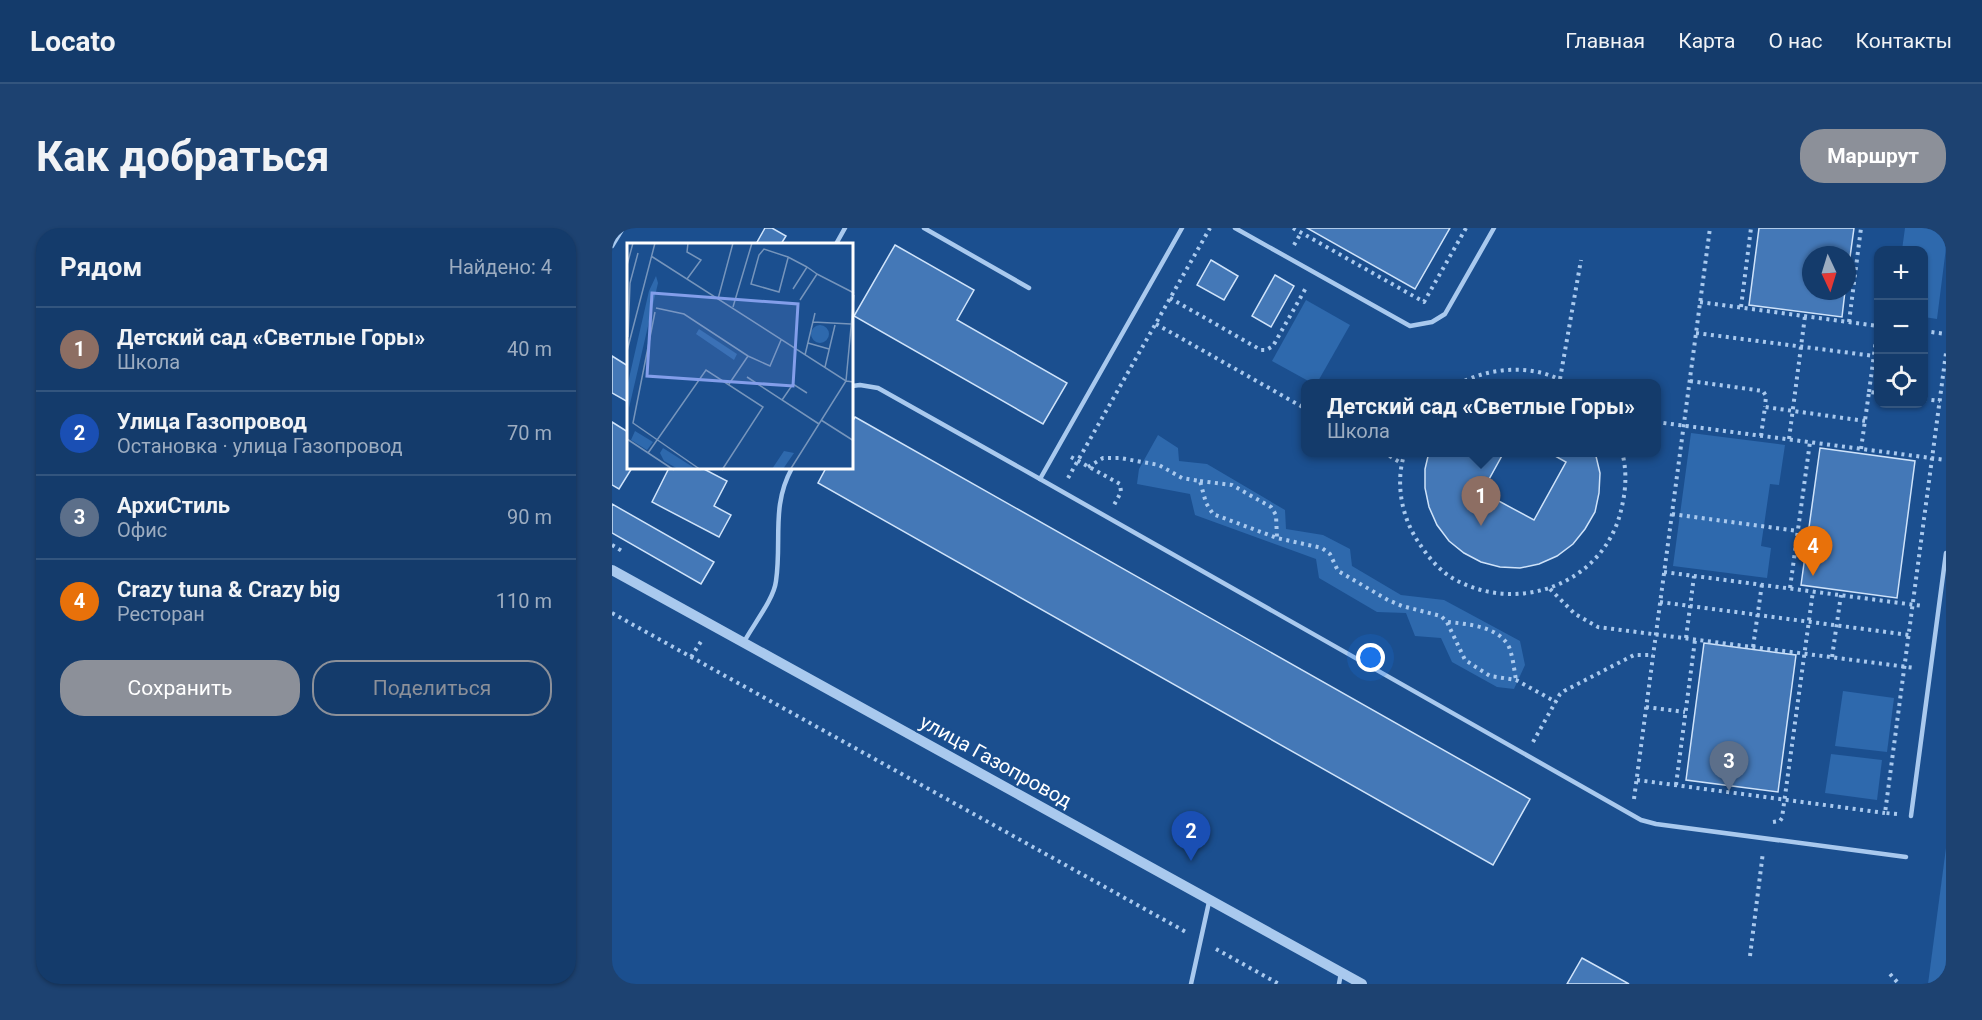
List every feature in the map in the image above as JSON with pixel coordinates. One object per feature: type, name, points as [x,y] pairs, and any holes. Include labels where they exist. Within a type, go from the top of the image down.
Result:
[{"type":"street","name":"улица Газопровод","points":[[612,570],[1209,901],[1340,978],[1362,984]]},
{"type":"lane","points":[[612,246],[622,228]]},
{"type":"lane","points":[[837,243],[845,228]]},
{"type":"lane","points":[[924,228],[1029,288]]},
{"type":"lane","points":[[1040,479],[1182,228]]},
{"type":"lane","points":[[1235,228],[1410,326],[1424,325],[1445,314],[1494,228]]},
{"type":"lane","points":[[854,386],[878,387],[1641,820],[1656,824],[1906,857]]},
{"type":"lane","points":[[744,642],[774,587],[780,498],[784,482],[791,470]]},
{"type":"lane","points":[[1911,816],[1946,553]]},
{"type":"lane","points":[[1191,984],[1209,901]]},
{"type":"path","points":[[1060,491],[1210,228]]},
{"type":"path","points":[[1293,228],[1424,302],[1466,228]]},
{"type":"path","points":[[1632,814],[1710,228]]},
{"type":"path","points":[[1741,307],[1751,228]]},
{"type":"path","points":[[1849,322],[1861,228]]},
{"type":"path","points":[[1471,379],[1492,371],[1526,370],[1560,379],[1581,260]]},
{"type":"path","points":[[1170,298],[1262,350],[1266,350],[1273,346],[1314,272]]},
{"type":"path","points":[[1700,302],[1874,325]]},
{"type":"path","points":[[1789,440],[1805,316]]},
{"type":"path","points":[[1156,324],[1301,407]]},
{"type":"path","points":[[1928,332],[1946,334]]},
{"type":"path","points":[[1696,333],[1874,356],[1861,449]]},
{"type":"path","points":[[1885,813],[1946,353]]},
{"type":"path","points":[[1690,381],[1763,392],[1766,396],[1761,436]]},
{"type":"path","points":[[1869,392],[1874,393]]},
{"type":"path","points":[[1928,400],[1940,401]]},
{"type":"path","points":[[1765,408],[1865,421]]},
{"type":"path","points":[[1661,423],[1946,460]]},
{"type":"path","points":[[1790,588],[1810,442]]},
{"type":"path","points":[[1057,449],[1122,487],[1107,517]]},
{"type":"path","points":[[1390,457],[1401,463]]},
{"type":"path","points":[[1403,457],[1401,463],[1400,496],[1410,528],[1428,556],[1453,578],[1484,591],[1517,595],[1550,589],[1579,573],[1603,550],[1619,521],[1626,488],[1622,457]]},
{"type":"path","points":[[1088,467],[1103,458],[1120,458],[1159,465],[1182,478],[1232,485],[1271,507],[1276,514],[1277,538]]},
{"type":"path","points":[[1200,481],[1206,503],[1213,514],[1277,538],[1322,548],[1330,554],[1338,571],[1396,604],[1436,614],[1447,622],[1467,662],[1490,676],[1516,680],[1556,702]]},
{"type":"path","points":[[1672,514],[1798,531]]},
{"type":"path","points":[[1664,572],[1939,608]]},
{"type":"path","points":[[1686,638],[1694,576]]},
{"type":"path","points":[[1753,647],[1762,584]]},
{"type":"path","points":[[1550,589],[1575,614],[1592,624],[1930,671]]},
{"type":"path","points":[[1750,956],[1768,824],[1780,821],[1782,818],[1813,591]]},
{"type":"path","points":[[1832,657],[1840,595]]},
{"type":"path","points":[[1660,602],[1909,635]]},
{"type":"path","points":[[613,614],[1279,984]]},
{"type":"path","points":[[1447,622],[1478,625],[1504,640],[1509,648],[1516,680]]},
{"type":"path","points":[[1676,785],[1695,640]]},
{"type":"path","points":[[1526,754],[1560,694],[1638,654],[1653,655]]},
{"type":"path","points":[[1646,707],[1685,712]]},
{"type":"path","points":[[1637,780],[1911,816]]},
{"type":"path","points":[[1890,974],[1899,984]]},
{"type":"shaded area","points":[[1905,228],[1946,228],[1946,248],[1937,319],[1928,318],[1928,246],[1903,246]]},
{"type":"shaded area","points":[[1306,300],[1350,325],[1319,379],[1305,379],[1272,361]]},
{"type":"shaded area","points":[[1691,433],[1785,445],[1779,485],[1770,484],[1761,546],[1771,548],[1767,578],[1673,566]]},
{"type":"shaded area","points":[[1158,435],[1178,448],[1179,461],[1207,464],[1285,510],[1286,529],[1323,535],[1350,549],[1352,566],[1401,595],[1444,600],[1520,641],[1525,665],[1514,689],[1497,687],[1452,662],[1441,638],[1415,636],[1406,613],[1377,612],[1319,578],[1316,559],[1195,515],[1190,494],[1137,484],[1139,469]]},
{"type":"shaded area","points":[[1843,691],[1894,698],[1887,752],[1835,746]]},
{"type":"shaded area","points":[[1831,754],[1882,760],[1877,800],[1825,793]]},
{"type":"shaded area","points":[[1946,848],[1946,984],[1928,984]]},
{"type":"building","points":[[765,228],[772,228],[786,236],[782,243],[757,243]]},
{"type":"building","points":[[1307,228],[1450,228],[1415,289]]},
{"type":"building","points":[[1759,228],[1854,228],[1852,246],[1802,246],[1802,300],[1844,300],[1842,317],[1749,305]]},
{"type":"building","points":[[895,245],[974,290],[957,320],[1067,383],[1043,424],[854,316]]},
{"type":"building","points":[[1211,260],[1238,276],[1224,300],[1197,285]]},
{"type":"building","points":[[1275,275],[1294,286],[1271,327],[1252,316]]},
{"type":"building","points":[[612,356],[627,365],[627,401],[612,393]]},
{"type":"building","points":[[855,417],[1530,799],[1493,865],[818,483],[825,470],[854,470]]},
{"type":"building","points":[[612,422],[627,431],[627,470],[631,470],[619,489],[612,485]]},
{"type":"building","points":[[1820,448],[1915,461],[1897,598],[1801,585]]},
{"type":"building","points":[[1428,457],[1501,457],[1482,492],[1534,520],[1566,462],[1557,457],[1596,457],[1600,473],[1599,493],[1595,512],[1585,529],[1573,544],[1557,556],[1539,564],[1520,568],[1500,567],[1481,562],[1464,553],[1449,541],[1437,525],[1429,507],[1425,488]]},
{"type":"building","points":[[668,470],[706,470],[727,481],[714,506],[731,515],[719,537],[652,502]]},
{"type":"building","points":[[612,504],[714,562],[701,584],[612,533]]},
{"type":"building","points":[[1704,643],[1796,655],[1778,792],[1686,780]]},
{"type":"building","points":[[1582,958],[1629,984],[1567,984]]},
{"type":"place","name":"Детский сад «Светлые Горы»","points":[[1481,526]]},
{"type":"place","name":"Crazy tuna & Crazy big","points":[[1813,576]]},
{"type":"place","name":"АрхиСтиль","points":[[1729,791]]},
{"type":"place","name":"Улица Газопровод","points":[[1191,861]]}]
